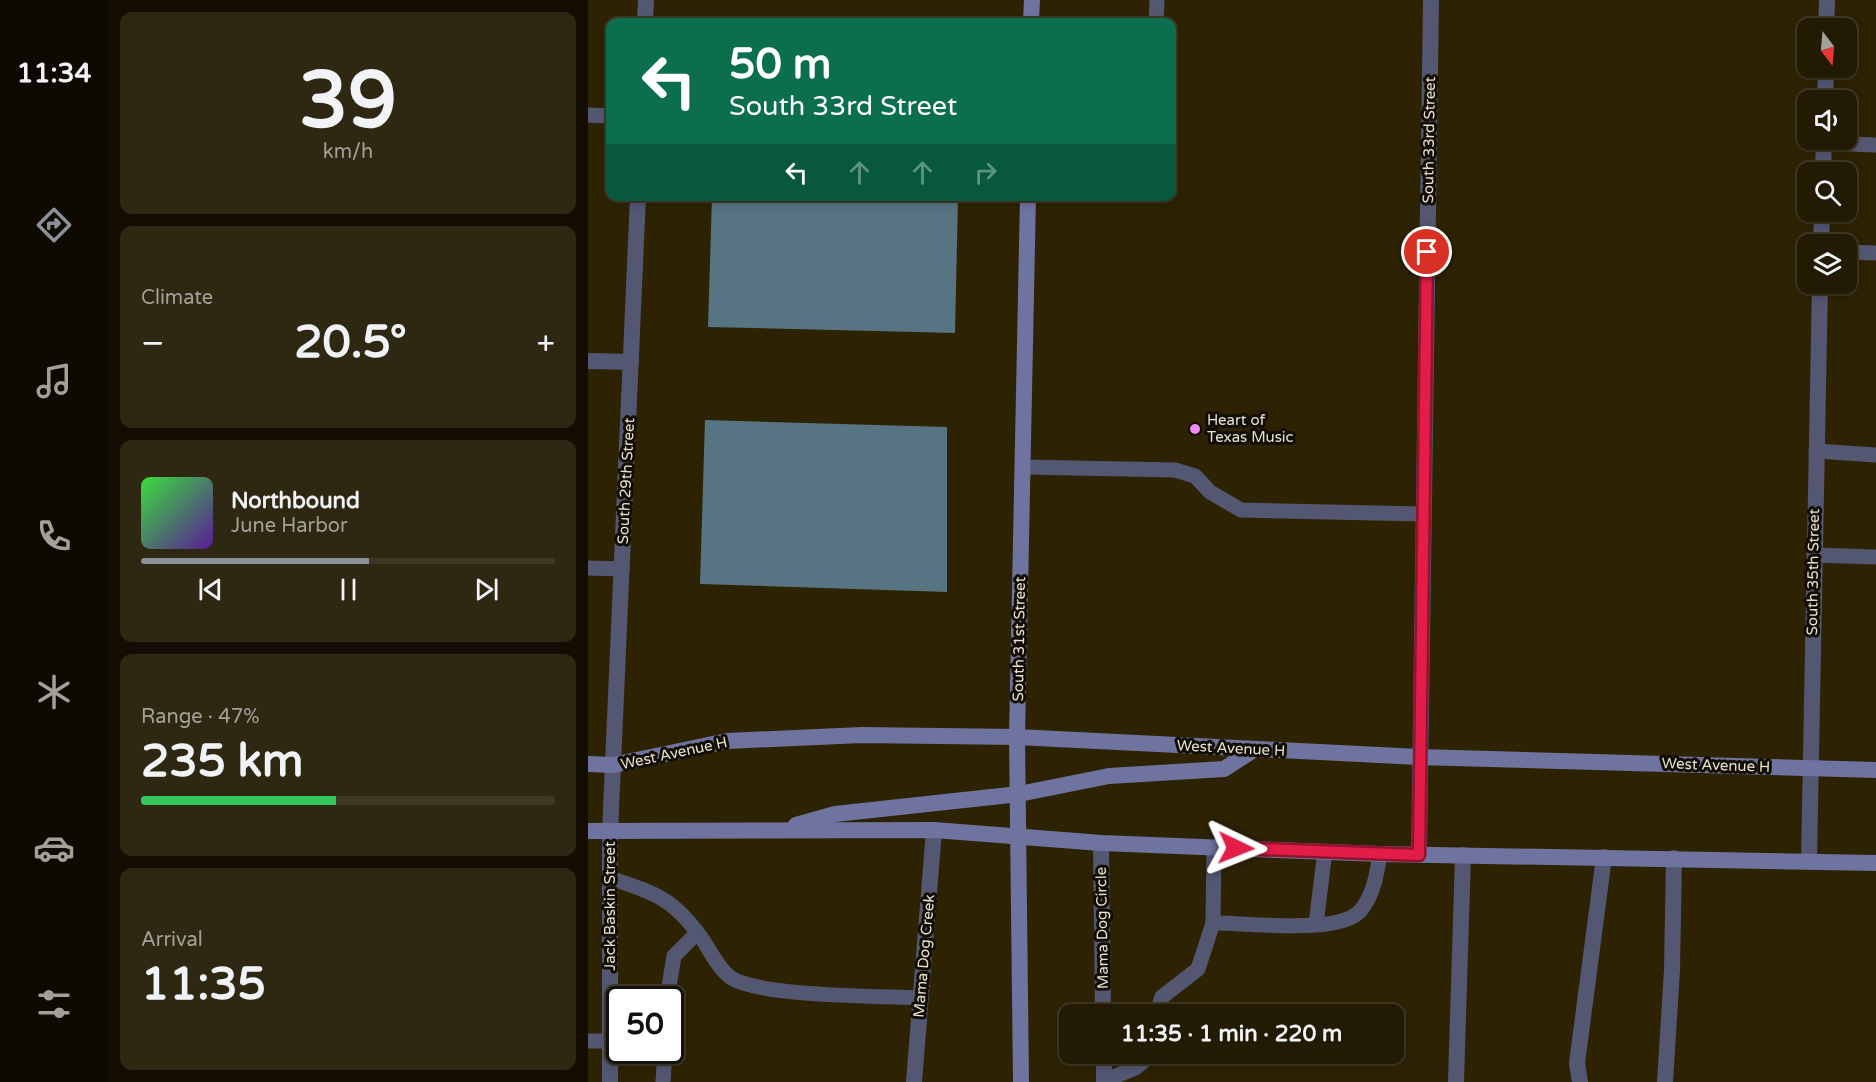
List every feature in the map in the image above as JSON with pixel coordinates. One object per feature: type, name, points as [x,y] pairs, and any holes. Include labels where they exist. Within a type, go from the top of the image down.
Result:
[{"type":"main road","points":[[1031,18],[1032,0]]},
{"type":"main road","name":"South 31st Street","points":[[1021,1082],[1020,838],[1017,737],[1028,201]]},
{"type":"main road","name":"West Avenue H","points":[[588,764],[613,765],[727,741],[862,735],[1017,737],[1419,757],[1876,770]]},
{"type":"main road","points":[[775,831],[835,814],[1019,794],[1109,776],[1224,769],[1255,749]]},
{"type":"main road","points":[[588,831],[934,830],[1101,843],[1380,854],[1876,862]]},
{"type":"street","points":[[645,18],[646,0]]},
{"type":"street","name":"South 33rd Street","points":[[1419,855],[1431,0]]},
{"type":"street","points":[[1827,0],[1827,18]]},
{"type":"street","name":"South 29th Street","points":[[613,765],[638,201]]},
{"type":"street","name":"South 35th Street","points":[[1809,860],[1820,294]]},
{"type":"street","points":[[588,361],[631,362]]},
{"type":"street","name":"Jack Baskin Street","points":[[610,986],[610,832],[613,765]]},
{"type":"street","name":"Mama Dog Creek","points":[[914,1082],[934,830]]},
{"type":"street","name":"Mama Dog Circle","points":[[1101,843],[1103,1004]]},
{"type":"street","points":[[1456,1082],[1463,855]]},
{"type":"street","points":[[1580,1082],[1577,1063],[1604,857]]},
{"type":"street","points":[[1665,1082],[1672,970],[1674,858]]},
{"type":"street","name":"Jack Baskin Street","points":[[610,1064],[610,1082]]},
{"type":"street","points":[[1104,1064],[1104,1082]]},
{"type":"lane","points":[[1156,18],[1158,0]]},
{"type":"lane","points":[[588,115],[606,116]]},
{"type":"lane","points":[[1857,144],[1876,145]]},
{"type":"lane","points":[[1857,252],[1876,253]]},
{"type":"lane","points":[[1816,451],[1876,455]]},
{"type":"lane","points":[[1023,467],[1175,470],[1194,476],[1210,492],[1241,510],[1423,514]]},
{"type":"lane","points":[[1814,555],[1876,557]]},
{"type":"lane","points":[[588,568],[622,569]]},
{"type":"lane","points":[[1160,1004],[1162,997],[1197,969],[1213,922],[1214,847]]},
{"type":"lane","points":[[1316,924],[1325,851]]},
{"type":"lane","points":[[1213,922],[1294,926],[1347,921],[1361,911],[1374,887],[1380,854]]},
{"type":"lane","points":[[610,878],[654,893],[680,910],[728,976],[746,985],[779,991],[921,998]]},
{"type":"lane","points":[[669,986],[674,956],[697,933]]},
{"type":"lane","points":[[588,1041],[606,1041]]},
{"type":"lane","points":[[663,1082],[664,1064]]},
{"type":"lane","points":[[1104,1082],[1140,1064]]},
{"type":"water","points":[[712,201],[958,201],[955,333],[708,327]]},
{"type":"water","points":[[705,420],[947,427],[947,592],[700,584]]},
{"type":"place","name":"Heart of Texas Music","points":[[1195,429]]},
{"type":"route","points":[[1236,848],[1419,855],[1427,252]]}]
